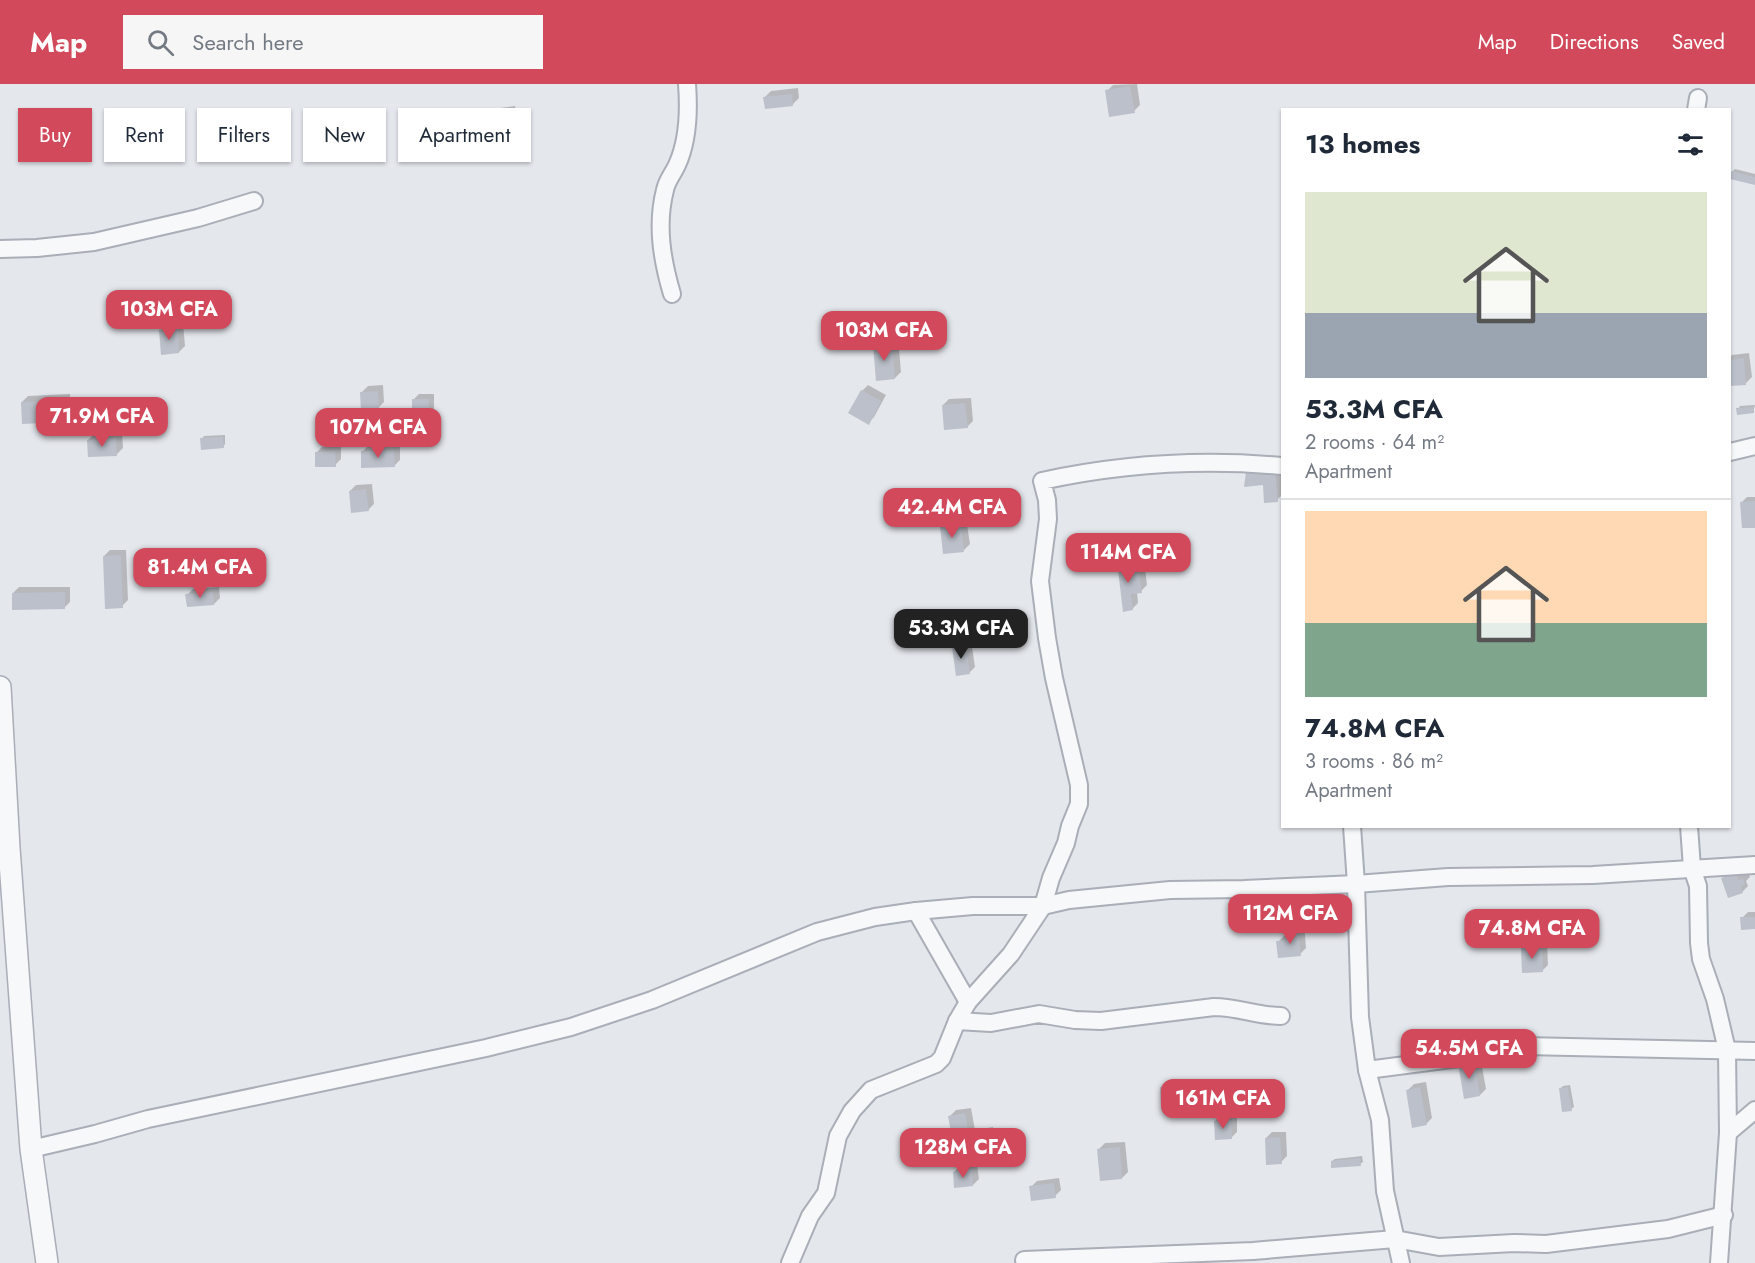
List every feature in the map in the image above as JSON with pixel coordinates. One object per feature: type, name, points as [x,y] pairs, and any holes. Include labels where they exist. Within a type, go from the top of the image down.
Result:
[{"type":"street","points":[[672,294],[664,266],[660,227],[664,191],[669,176],[677,165],[686,135],[687,84]]},
{"type":"street","points":[[0,249],[38,248],[94,242],[198,218],[254,201]]},
{"type":"street","points":[[1731,452],[1755,446]]},
{"type":"street","points":[[790,1263],[810,1216],[826,1193],[838,1136],[852,1111],[871,1090],[936,1064],[942,1058],[968,1002],[1011,954],[1043,906],[1079,804],[1079,785],[1047,638],[1040,581],[1048,519],[1047,500],[1042,481],[1092,471],[1145,466],[1248,464],[1281,466]]},
{"type":"street","points":[[0,687],[5,848],[31,1149],[47,1263]]},
{"type":"street","points":[[1352,828],[1360,1017],[1367,1070],[1380,1120],[1385,1191],[1401,1263]]},
{"type":"street","points":[[1689,828],[1692,868],[1698,886],[1698,933],[1701,959],[1715,999],[1727,1050],[1728,1133],[1719,1263]]},
{"type":"street","points":[[31,1149],[148,1119],[475,1051],[571,1027],[652,1000],[817,932],[875,917],[916,910],[973,906],[1043,906],[1070,900],[1170,890],[1356,884],[1448,876],[1593,875],[1755,865]]},
{"type":"street","points":[[916,910],[968,1002]]},
{"type":"street","points":[[957,1022],[991,1023],[1039,1014],[1075,1020],[1101,1021],[1214,1007],[1233,1007],[1262,1016],[1281,1016]]},
{"type":"street","points":[[1367,1070],[1483,1055],[1522,1046],[1755,1051]]},
{"type":"street","points":[[1728,1133],[1755,1110]]},
{"type":"street","points":[[1024,1260],[1253,1251],[1395,1239],[1439,1247],[1514,1243],[1546,1244],[1668,1228],[1724,1215]]},
{"type":"building","points":[[1130,86],[1135,113],[1109,117],[1105,90]]},
{"type":"building","points":[[792,94],[793,106],[765,109],[763,97]]},
{"type":"building","points":[[1731,171],[1755,177],[1755,185],[1731,179]]},
{"type":"building","points":[[178,328],[179,353],[161,355],[159,330]]},
{"type":"building","points":[[892,342],[895,379],[876,381],[873,344]]},
{"type":"building","points":[[1744,358],[1746,385],[1731,386],[1731,360]]},
{"type":"building","points":[[861,390],[881,401],[869,425],[848,413]]},
{"type":"building","points":[[378,391],[379,410],[361,411],[360,392]]},
{"type":"building","points":[[412,399],[429,399],[428,429],[412,428]]},
{"type":"building","points":[[65,400],[66,422],[22,424],[21,402]]},
{"type":"building","points":[[965,403],[968,428],[944,430],[942,405]]},
{"type":"building","points":[[1754,407],[1754,413],[1737,415],[1736,408]]},
{"type":"building","points":[[223,437],[224,448],[201,450],[200,438]]},
{"type":"building","points":[[116,438],[117,456],[88,457],[87,440]]},
{"type":"building","points":[[335,451],[336,467],[315,467],[315,452]]},
{"type":"building","points":[[361,451],[394,451],[395,467],[361,468]]},
{"type":"building","points":[[1275,470],[1278,502],[1264,503],[1263,485],[1244,487],[1246,472]]},
{"type":"building","points":[[366,489],[369,511],[351,513],[349,491]]},
{"type":"building","points":[[1755,501],[1755,528],[1742,528],[1740,502]]},
{"type":"building","points":[[961,523],[964,552],[943,554],[940,526]]},
{"type":"building","points":[[121,555],[123,608],[105,609],[103,556]]},
{"type":"building","points":[[1130,559],[1132,572],[1139,573],[1142,593],[1131,594],[1133,610],[1123,612],[1117,561]]},
{"type":"building","points":[[65,592],[65,609],[12,610],[12,593]]},
{"type":"building","points":[[213,592],[214,605],[187,607],[185,594]]},
{"type":"building","points":[[966,645],[970,674],[956,676],[952,647]]},
{"type":"building","points":[[1736,873],[1738,880],[1743,879],[1745,884],[1741,887],[1743,893],[1728,898],[1721,878]]},
{"type":"building","points":[[1740,917],[1755,917],[1755,929],[1741,930]]},
{"type":"building","points":[[1298,929],[1301,956],[1278,958],[1276,941],[1288,940],[1287,930]]},
{"type":"building","points":[[1521,948],[1542,948],[1543,972],[1522,973]]},
{"type":"building","points":[[1474,1060],[1480,1096],[1464,1099],[1458,1063]]},
{"type":"building","points":[[1175,1085],[1176,1105],[1161,1106],[1160,1087]]},
{"type":"building","points":[[1420,1087],[1427,1125],[1412,1128],[1406,1090]]},
{"type":"building","points":[[1568,1087],[1572,1111],[1562,1112],[1559,1088]]},
{"type":"building","points":[[965,1113],[969,1136],[988,1132],[990,1148],[955,1154],[948,1116]]},
{"type":"building","points":[[1231,1120],[1232,1139],[1215,1140],[1214,1121]]},
{"type":"building","points":[[1280,1137],[1282,1164],[1266,1165],[1265,1138]]},
{"type":"building","points":[[927,1143],[928,1155],[904,1157],[903,1145]]},
{"type":"building","points":[[1120,1147],[1122,1179],[1100,1181],[1097,1149]]},
{"type":"building","points":[[1360,1158],[1361,1166],[1331,1168],[1331,1161]]},
{"type":"building","points":[[972,1169],[973,1186],[954,1188],[953,1172]]},
{"type":"building","points":[[1054,1183],[1056,1198],[1031,1201],[1029,1186]]}]
